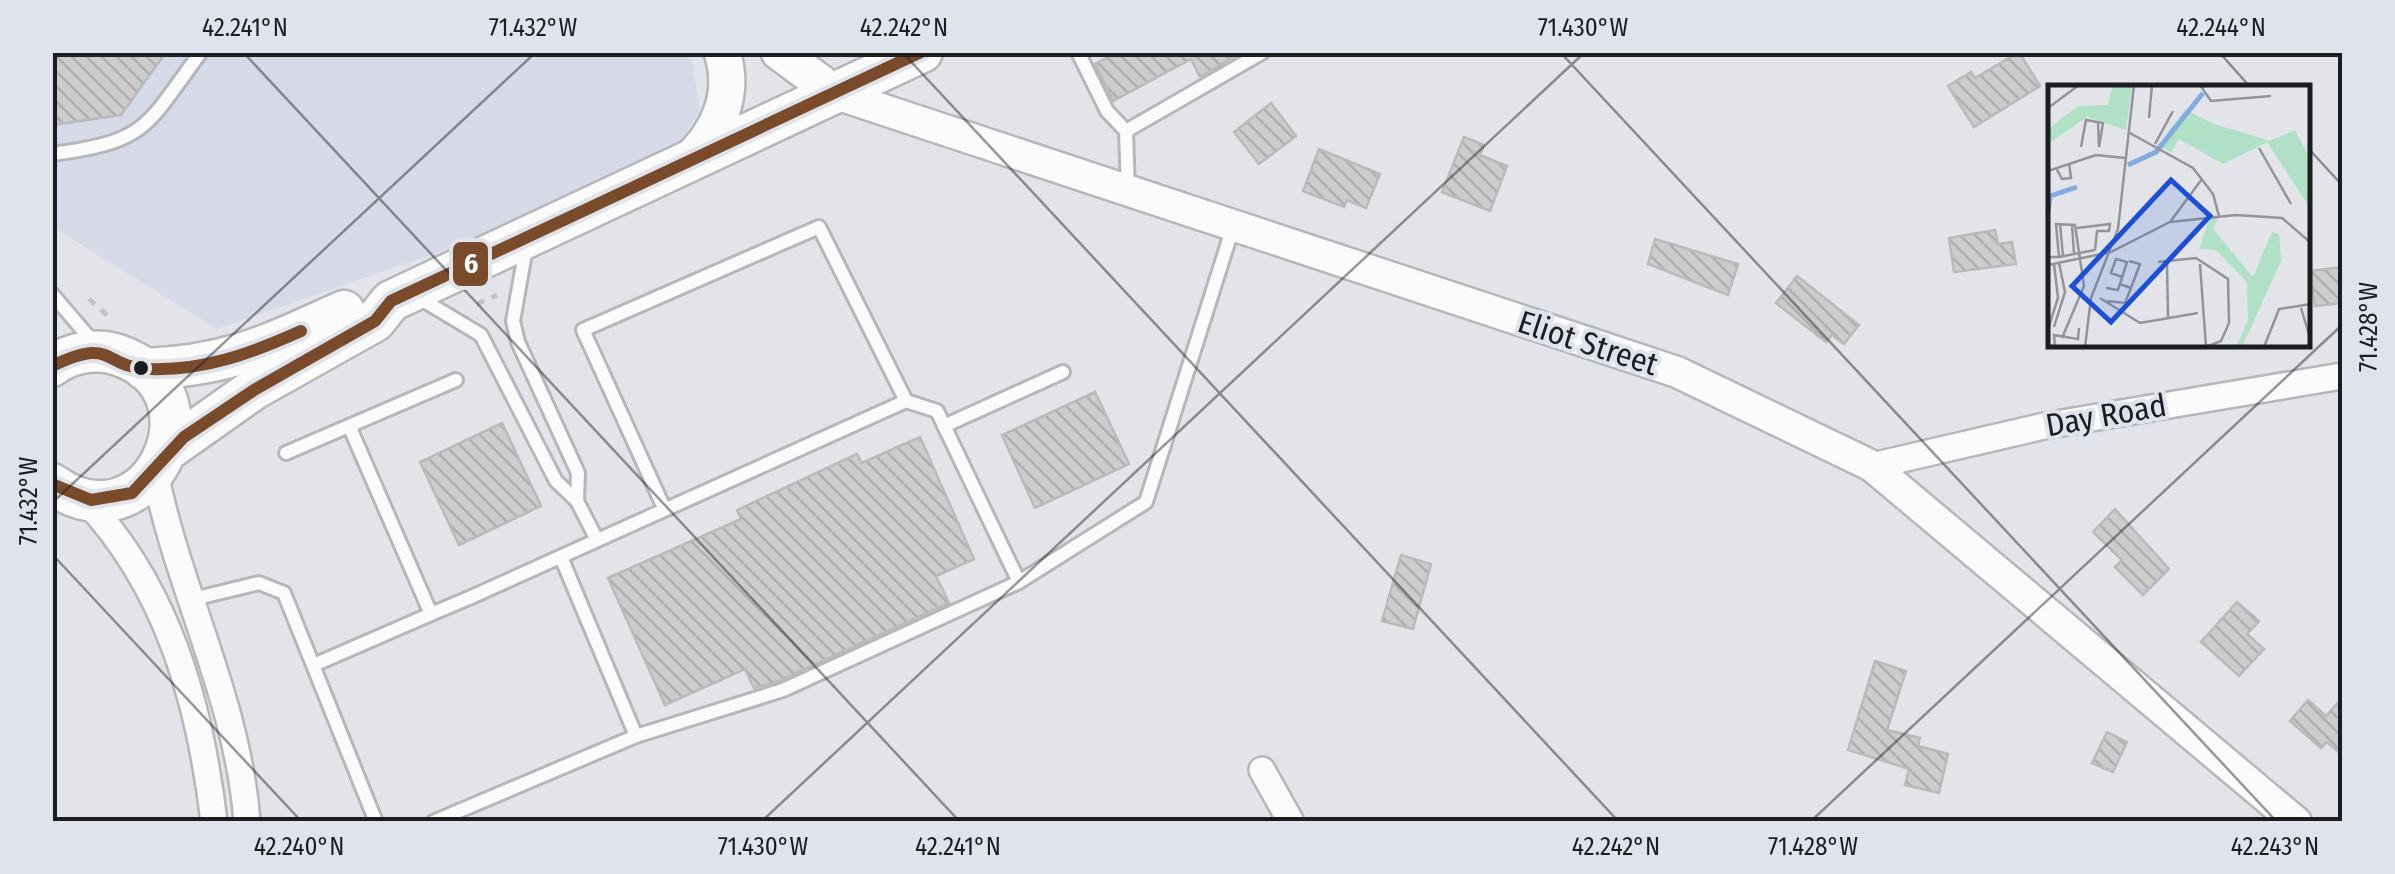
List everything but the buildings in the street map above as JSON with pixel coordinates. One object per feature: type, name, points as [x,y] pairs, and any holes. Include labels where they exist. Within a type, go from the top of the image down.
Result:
[{"type":"main road","points":[[683,166],[711,138],[720,118],[726,93],[722,52]]},
{"type":"main road","name":"Eliot Street","points":[[778,52],[836,94]]},
{"type":"main road","points":[[144,369],[190,367],[244,356],[370,300],[400,297],[922,52]]},
{"type":"main road","points":[[69,492],[119,498],[254,389],[376,321],[400,297]]},
{"type":"main road","points":[[52,366],[113,339],[144,369],[168,405],[162,461]]},
{"type":"street","name":"Eliot Street","points":[[836,94],[1128,194],[1677,372],[1872,466],[2296,822]]},
{"type":"street","name":"Day Road","points":[[1872,466],[2044,426],[2342,376]]},
{"type":"street","points":[[162,461],[166,524],[224,687],[243,767],[247,822]]},
{"type":"street","points":[[69,492],[124,544],[163,613],[202,736],[214,822]]},
{"type":"street","points":[[163,613],[189,589]]},
{"type":"street","points":[[1262,770],[1291,822]]},
{"type":"lane","points":[[52,154],[110,146],[140,132],[201,52]]},
{"type":"lane","points":[[1078,52],[1107,111],[1126,130],[1128,194]]},
{"type":"lane","points":[[1126,130],[1264,52]]},
{"type":"lane","points":[[434,822],[636,736],[783,690],[1020,582],[1146,502],[1233,226]]},
{"type":"lane","points":[[664,508],[583,330],[819,227],[906,401]]},
{"type":"lane","points":[[528,238],[513,320],[518,342],[578,473],[577,501]]},
{"type":"lane","points":[[52,294],[113,339]]},
{"type":"lane","points":[[400,297],[481,335],[556,481],[577,501],[596,540]]},
{"type":"lane","points":[[944,426],[1063,372]]},
{"type":"lane","points":[[286,454],[456,380]]},
{"type":"lane","points":[[316,664],[906,401],[937,411],[1020,582]]},
{"type":"lane","points":[[350,428],[431,614]]},
{"type":"lane","points":[[561,558],[636,736]]},
{"type":"lane","points":[[189,589],[259,583],[284,593],[316,664],[376,822]]},
{"type":"path","points":[[477,304],[503,292]]},
{"type":"path","points":[[90,299],[113,339]]},
{"type":"shaded area","points":[[52,53],[691,53],[700,111],[679,144],[531,220],[217,329],[53,227]]},
{"type":"transit line","name":"6","points":[[52,484],[91,500],[132,493],[184,437],[254,390],[375,321],[391,301],[921,52]]},
{"type":"transit line","name":"6","points":[[52,366],[72,357],[98,353],[134,367],[189,367],[246,353],[301,331]]}]
